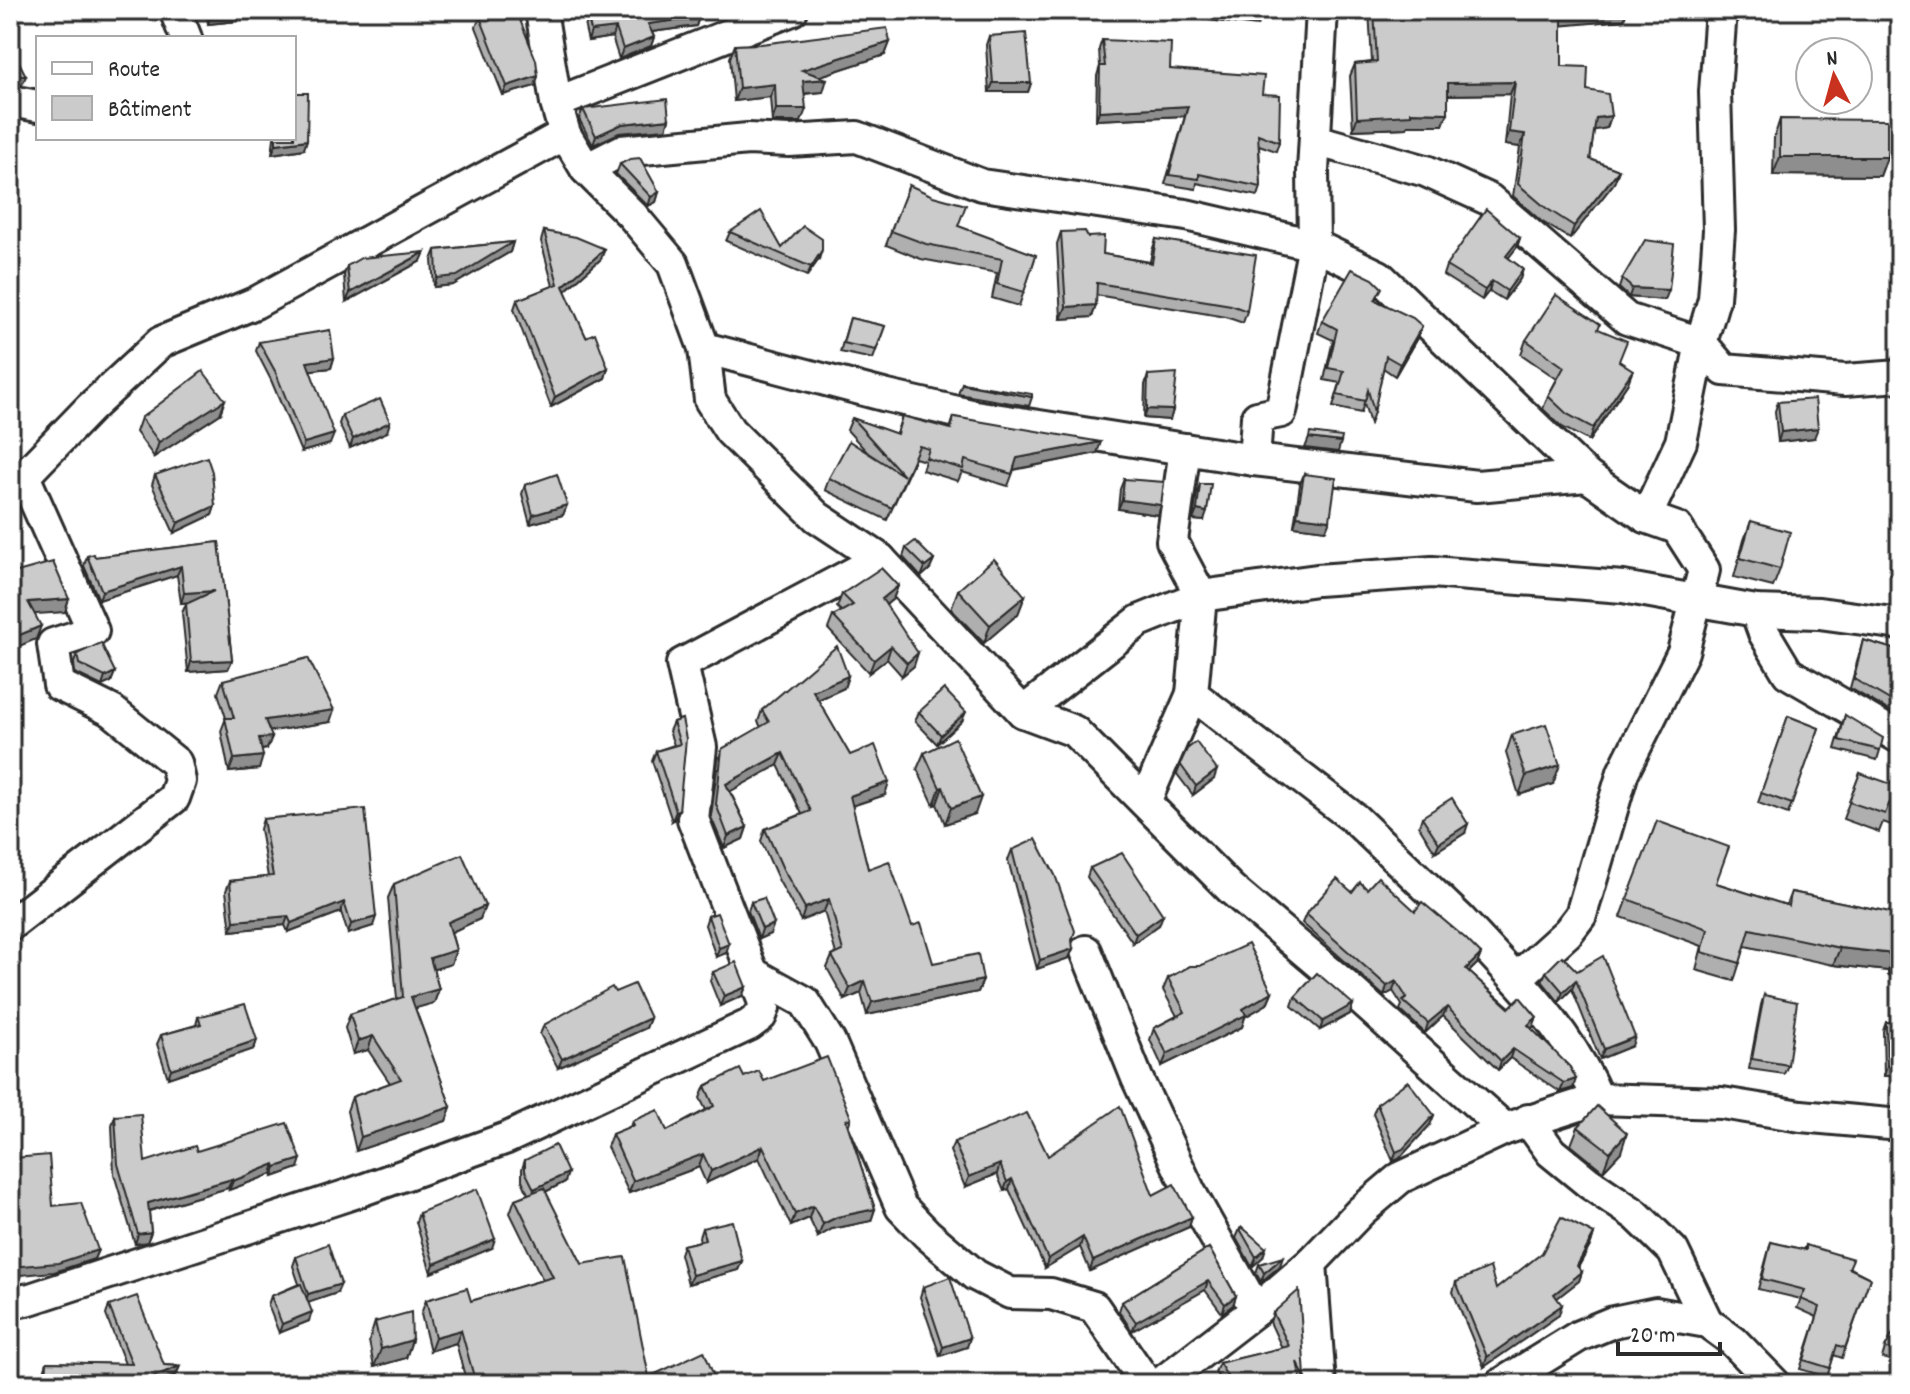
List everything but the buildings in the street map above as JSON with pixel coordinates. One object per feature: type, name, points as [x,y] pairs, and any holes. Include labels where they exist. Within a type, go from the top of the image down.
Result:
[{"type":"street","points":[[175,10],[185,36]]},
{"type":"street","points":[[541,10],[556,103],[565,134],[586,169],[632,215],[673,264],[704,348],[710,400],[730,431],[817,517],[880,559],[1023,712],[1074,731],[1231,889],[1589,1183],[1636,1215],[1673,1251],[1707,1322]]},
{"type":"street","points":[[556,103],[792,10]]},
{"type":"street","points":[[1254,460],[1257,417],[1281,412],[1314,245],[1315,140],[1322,10]]},
{"type":"street","points":[[1646,517],[1681,442],[1701,343],[1714,299],[1719,230],[1715,92],[1721,10]]},
{"type":"street","points":[[10,101],[36,106]]},
{"type":"street","points":[[10,925],[174,798],[180,781],[176,763],[112,711],[59,685],[53,644],[93,631],[17,480],[161,342],[255,303],[565,134]]},
{"type":"street","points":[[586,169],[621,151],[748,139],[789,141],[857,137],[982,185],[1186,215],[1314,245],[1379,276],[1587,476],[1646,517],[1677,528],[1704,570],[1683,652],[1623,772],[1581,915],[1568,932],[1516,979]]},
{"type":"street","points":[[1315,140],[1426,171],[1490,200],[1627,319],[1701,343],[1724,370],[1845,380],[1900,376]]},
{"type":"street","points":[[704,348],[975,416],[1254,460],[1477,486],[1587,476]]},
{"type":"street","points":[[1145,802],[1192,694],[1201,596],[1172,541],[1185,449]]},
{"type":"street","points":[[10,1303],[354,1193],[507,1138],[749,1025],[761,1016],[764,1008],[754,974],[693,819],[701,747],[682,664],[880,559]]},
{"type":"street","points":[[1023,712],[1139,621],[1201,596],[1317,580],[1432,572],[1623,587],[1756,611],[1819,613],[1900,624]]},
{"type":"street","points":[[1756,611],[1764,633],[1788,673],[1900,738]]},
{"type":"street","points":[[1192,694],[1355,819],[1459,918],[1546,1011],[1584,1067],[1598,1099]]},
{"type":"street","points":[[1086,951],[1137,1078],[1190,1192],[1256,1310]]},
{"type":"street","points":[[754,974],[805,1002],[830,1042],[901,1207],[975,1275],[1010,1293],[1051,1294],[1094,1307],[1147,1384]]},
{"type":"street","points":[[1160,1384],[1311,1263],[1361,1211],[1400,1178],[1516,1124],[1598,1099],[1722,1103],[1801,1116],[1900,1125]]},
{"type":"street","points":[[1311,1263],[1320,1384]]},
{"type":"street","points":[[1501,1384],[1579,1336],[1613,1322],[1656,1313],[1707,1322],[1733,1341],[1775,1384]]}]
